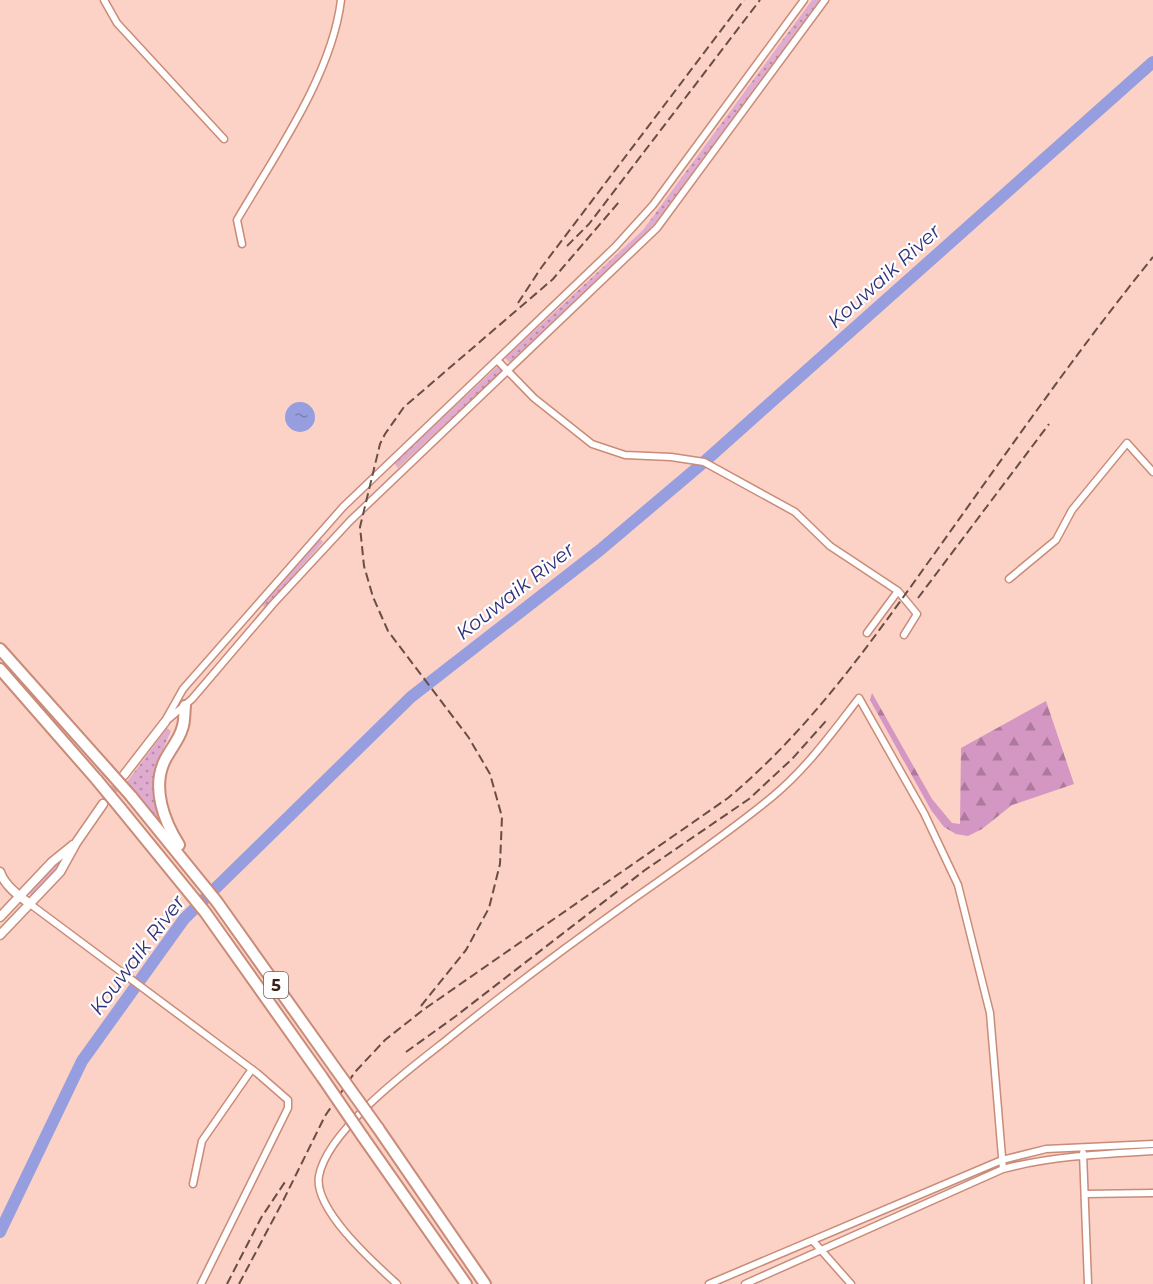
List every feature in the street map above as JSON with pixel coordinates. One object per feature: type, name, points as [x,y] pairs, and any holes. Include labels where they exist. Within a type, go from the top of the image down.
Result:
[{"type":"highway","name":"5","points":[[0,649],[131,796],[217,902],[378,1128],[485,1284]]},
{"type":"highway","name":"5","points":[[0,669],[97,780],[205,912],[466,1284]]},
{"type":"highway","points":[[185,706],[182,731],[163,765],[159,782],[167,826],[199,879]]},
{"type":"main road","points":[[124,775],[165,722]]},
{"type":"main road","points":[[0,935],[60,873],[76,843],[103,804]]},
{"type":"main road","points":[[0,917],[52,862],[76,843]]},
{"type":"main road","points":[[1,876],[20,897],[30,904]]},
{"type":"street","points":[[104,0],[117,23],[224,139]]},
{"type":"street","points":[[242,244],[237,220],[317,81],[341,0]]},
{"type":"street","points":[[165,722],[183,689],[343,507],[615,247],[653,205],[804,0]]},
{"type":"street","points":[[165,722],[185,706],[273,604],[350,521],[657,228],[825,0]]},
{"type":"street","points":[[497,360],[534,398],[592,444],[625,455],[671,457],[704,462],[795,512],[830,546],[898,591],[917,614],[904,636]]},
{"type":"street","points":[[1009,579],[1056,540],[1072,510],[1127,443],[1153,472]]},
{"type":"street","points":[[867,633],[898,591]]},
{"type":"street","points":[[397,1284],[333,1219],[321,1192],[318,1179],[323,1162],[341,1135],[382,1092],[468,1022],[542,964],[686,862],[772,796],[804,766],[859,698],[924,813],[958,885],[990,1013],[1003,1170]]},
{"type":"street","points":[[30,904],[252,1069],[288,1100],[288,1108],[201,1284]]},
{"type":"street","points":[[193,1184],[202,1141],[252,1069]]},
{"type":"street","points":[[709,1284],[1002,1160],[1046,1149],[1153,1144]]},
{"type":"street","points":[[1083,1146],[1088,1284]]},
{"type":"street","points":[[745,1284],[1003,1170],[1039,1161],[1084,1155],[1153,1151]]},
{"type":"street","points":[[1085,1194],[1153,1193]]},
{"type":"street","points":[[899,1204],[902,1213]]},
{"type":"street","points":[[813,1240],[850,1284]]},
{"type":"shaded area","points":[[812,0],[821,0],[647,234],[510,363],[505,358],[643,230]]},
{"type":"shaded area","points":[[499,365],[503,370],[398,468],[394,463]]},
{"type":"shaded area","points":[[319,538],[323,542],[265,608],[261,604]]},
{"type":"shaded area","points":[[167,728],[171,731],[160,758],[156,779],[157,801],[163,829],[127,782]]},
{"type":"shaded area","points":[[57,864],[60,866],[34,896],[29,894]]},
{"type":"green space","points":[[872,693],[932,799],[952,823],[960,824],[961,748],[1046,701],[1074,784],[1012,805],[982,829],[968,836],[956,834],[944,827],[931,810],[870,700]]},
{"type":"water","points":[[300,402],[306,403],[314,411],[314,423],[306,431],[300,432],[294,431],[286,423],[285,417],[286,411],[294,403]]},
{"type":"waterway","name":"Kouwaik River","points":[[0,1232],[82,1061],[184,919],[411,697],[600,550],[704,462],[1153,62]]},
{"type":"tunnel","points":[[103,804],[122,778]]},
{"type":"railway","points":[[518,303],[541,268],[744,0]]},
{"type":"railway","points":[[567,246],[589,224],[760,0]]},
{"type":"railway","points":[[421,1006],[466,950],[489,908],[500,864],[502,817],[490,774],[469,738],[388,631],[373,597],[364,566],[360,527],[380,444],[404,407],[553,279],[619,202]]},
{"type":"railway","points":[[239,1284],[325,1116],[355,1072],[385,1040],[423,1010],[728,798],[784,745],[859,657],[1066,370],[1153,257]]},
{"type":"railway","points":[[918,598],[1049,424]]},
{"type":"railway","points":[[406,1052],[645,870],[749,799],[792,759],[826,721]]},
{"type":"railway","points":[[227,1284],[261,1218],[285,1182]]}]
